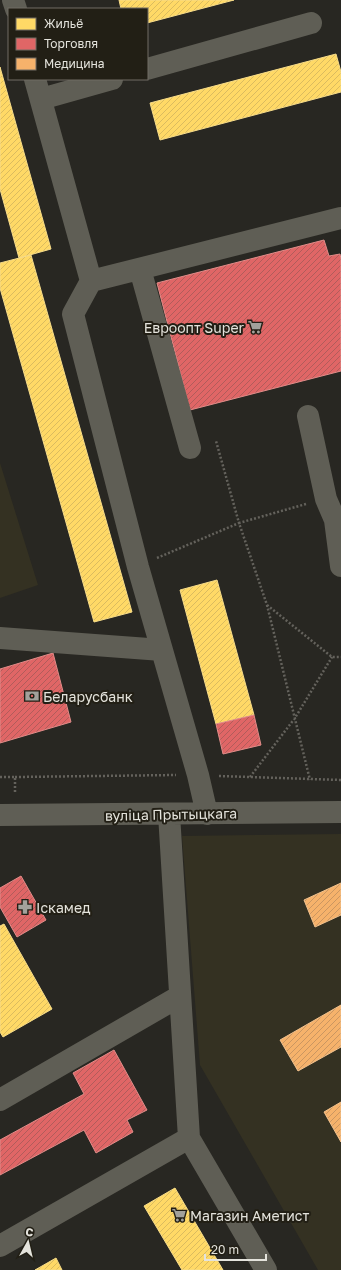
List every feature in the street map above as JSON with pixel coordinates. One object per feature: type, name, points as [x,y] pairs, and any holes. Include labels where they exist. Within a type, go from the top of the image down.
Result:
[{"type":"street","points":[[148,69],[310,22]]},
{"type":"street","points":[[105,80],[38,89],[91,280],[73,314],[138,567],[198,775],[207,814]]},
{"type":"street","points":[[91,280],[341,218]]},
{"type":"street","points":[[140,268],[190,448]]},
{"type":"street","points":[[308,416],[326,499],[335,520],[340,543],[341,566]]},
{"type":"street","points":[[0,638],[162,650]]},
{"type":"street","name":"вуліца Прытыцкага","points":[[0,815],[341,812]]},
{"type":"street","points":[[169,814],[189,1138],[266,1270]]},
{"type":"street","points":[[0,1100],[180,996]]},
{"type":"street","points":[[0,1246],[189,1138]]},
{"type":"path","points":[[216,441],[239,523],[267,605],[310,780]]},
{"type":"path","points":[[138,567],[239,523],[326,499]]},
{"type":"path","points":[[267,605],[332,656],[341,657]]},
{"type":"path","points":[[250,777],[295,718],[332,656]]},
{"type":"shaded area","points":[[0,463],[38,585],[0,598]]},
{"type":"shaded area","points":[[341,834],[341,1270],[318,1270],[200,1065],[182,836]]},
{"type":"building: Жильё","points":[[119,0],[234,0],[148,23],[148,8],[121,8]]},
{"type":"building: Жильё","points":[[336,54],[341,72],[341,92],[160,140],[150,103]]},
{"type":"building: Жильё","points":[[0,67],[51,249],[19,258],[0,189]]},
{"type":"building: Жильё","points":[[31,255],[132,612],[94,622],[0,288],[0,263]]},
{"type":"building: Жильё","points":[[217,580],[254,715],[216,724],[180,590]]},
{"type":"building: Жильё","points":[[4,924],[52,1009],[3,1037],[0,1032],[0,926]]},
{"type":"building: Жильё","points":[[175,1188],[223,1270],[182,1270],[144,1206]]},
{"type":"building: Жильё","points":[[56,1258],[62,1270],[35,1270]]},
{"type":"building: Торговля","name":"Евроопт Super","points":[[324,240],[329,256],[340,254],[341,259],[341,371],[190,410],[157,283]]},
{"type":"building: Торговля","name":"Беларусбанк","points":[[53,653],[71,722],[0,743],[0,669]]},
{"type":"building: Торговля","points":[[254,715],[261,745],[223,754],[216,724]]},
{"type":"building: Торговля","points":[[21,876],[46,920],[17,937],[0,907],[0,888]]},
{"type":"building: Торговля","points":[[114,1050],[147,1110],[127,1120],[133,1132],[96,1153],[84,1130],[0,1175],[0,1140],[84,1094],[73,1073]]},
{"type":"building: Медицина","points":[[341,883],[341,915],[315,927],[304,900]]},
{"type":"building: Медицина","points":[[341,1005],[341,1047],[298,1071],[280,1040]]},
{"type":"building: Медицина","points":[[341,1102],[341,1142],[324,1112]]},
{"type":"place","name":"Евроопт Super","points":[[255,327]]},
{"type":"place","name":"Беларусбанк","points":[[32,696]]},
{"type":"place","name":"Іскамед","points":[[25,907]]},
{"type":"place","name":"Магазин Аметист","points":[[179,1215]]}]
